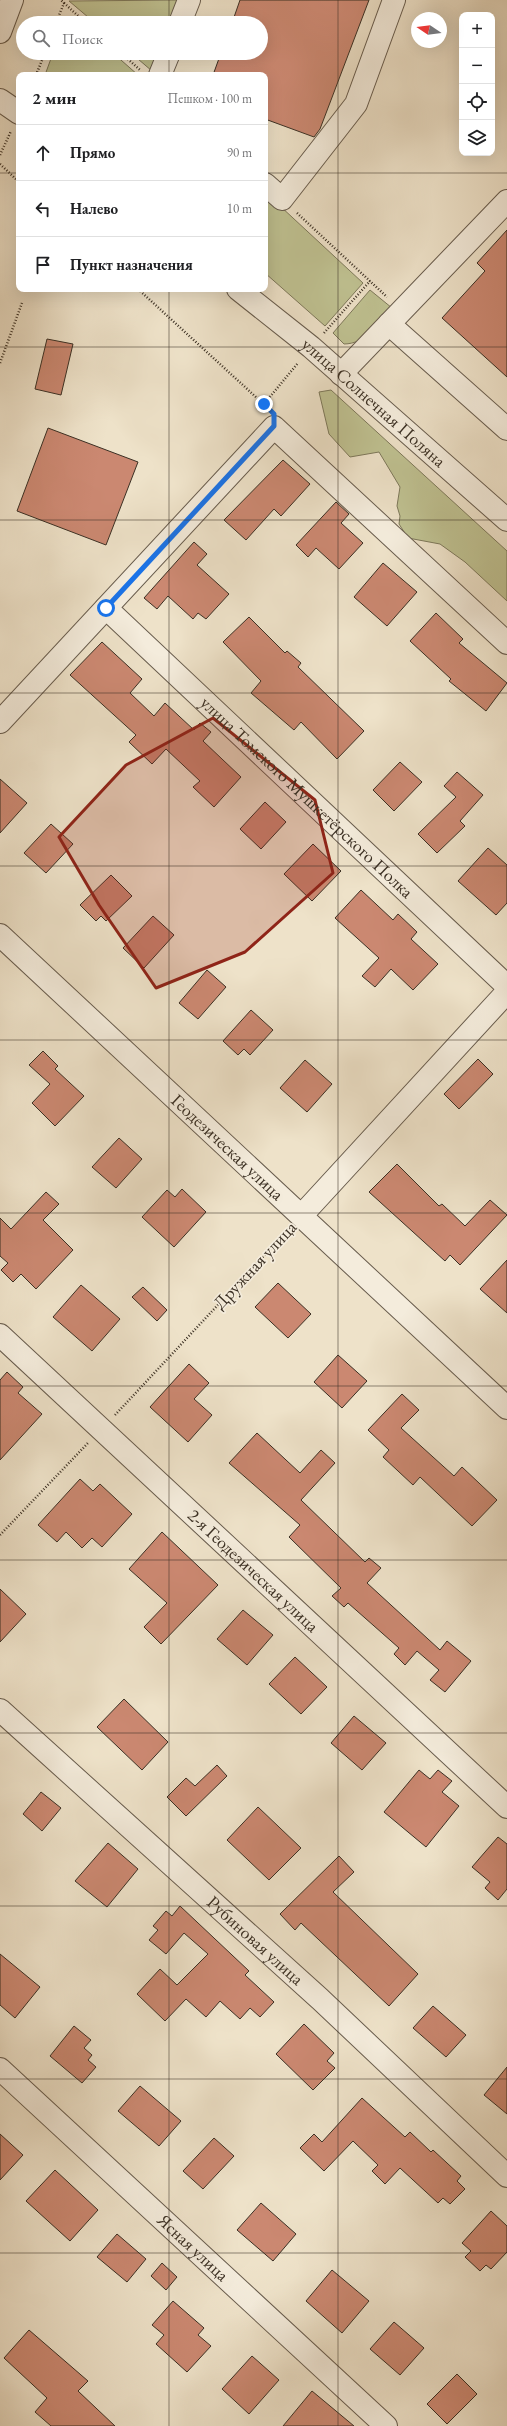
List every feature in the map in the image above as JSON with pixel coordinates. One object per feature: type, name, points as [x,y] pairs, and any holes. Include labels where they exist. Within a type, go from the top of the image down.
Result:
[{"type":"street","points":[[0,32],[12,0]]},
{"type":"street","points":[[183,16],[189,0]]},
{"type":"street","points":[[268,187],[282,199],[356,104],[394,0]]},
{"type":"street","points":[[161,72],[166,60]]},
{"type":"street","points":[[0,100],[16,120]]},
{"type":"street","points":[[341,374],[507,201]]},
{"type":"street","name":"улица Солнечная Поляна","points":[[242,292],[341,374],[507,520]]},
{"type":"street","points":[[389,324],[507,429]]},
{"type":"street","points":[[0,722],[274,426],[507,643]]},
{"type":"street","name":"улица Томского Мушкетёрского Полка","points":[[106,608],[507,986]]},
{"type":"street","name":"Геодезическая улица","points":[[0,935],[302,1215],[507,1408]]},
{"type":"street","name":"Дружная улица","points":[[302,1215],[507,992]]},
{"type":"street","name":"2-я Геодезическая улица","points":[[0,1335],[507,1807]]},
{"type":"street","name":"Рубиновая улица","points":[[0,1710],[320,1999],[507,2176]]},
{"type":"street","name":"Ясная улица","points":[[0,2069],[386,2426]]},
{"type":"path","points":[[61,0],[78,16]]},
{"type":"path","points":[[59,16],[64,4]]},
{"type":"path","points":[[37,72],[42,60]]},
{"type":"path","points":[[129,60],[143,72]]},
{"type":"path","points":[[0,155],[16,120]]},
{"type":"path","points":[[0,164],[16,179]]},
{"type":"path","points":[[141,292],[274,414],[274,426]]},
{"type":"path","points":[[0,363],[22,303]]},
{"type":"path","name":"Дружная улица","points":[[0,1535],[302,1215]]},
{"type":"highlighted area","points":[[213,718],[315,800],[333,873],[245,952],[156,988],[99,905],[59,837],[126,765]]},
{"type":"green space","points":[[179,0],[173,16],[87,16],[69,1]]},
{"type":"green space","points":[[50,60],[121,60],[135,72],[46,72]]},
{"type":"green space","points":[[139,60],[156,60],[152,71]]},
{"type":"green space","points":[[268,195],[363,283],[325,326],[268,276]]},
{"type":"green space","points":[[370,290],[392,308],[365,337],[352,343],[344,344],[333,333]]},
{"type":"green space","points":[[331,390],[507,551],[507,601],[465,562],[440,544],[408,538],[399,524],[400,516],[397,506],[400,487],[379,452],[350,457],[329,434],[319,392]]},
{"type":"building","points":[[240,0],[369,0],[320,129],[314,137],[268,120],[268,72],[214,72],[218,60],[268,60],[268,16],[234,16]]},
{"type":"building","points":[[507,230],[507,377],[442,318],[485,271],[477,263]]},
{"type":"building","points":[[47,339],[73,344],[61,395],[35,389]]},
{"type":"building","points":[[48,428],[138,462],[106,545],[17,511]]},
{"type":"building","points":[[283,460],[310,484],[281,516],[274,509],[246,540],[224,520]]},
{"type":"building","points":[[336,502],[349,514],[341,523],[363,543],[339,569],[316,548],[308,557],[296,545]]},
{"type":"building","points":[[194,542],[207,554],[197,565],[229,594],[206,619],[198,613],[193,619],[168,596],[157,609],[144,598]]},
{"type":"building","points":[[383,563],[417,592],[387,626],[354,597]]},
{"type":"building","points":[[436,613],[463,639],[459,643],[507,683],[486,711],[449,681],[451,679],[410,641]]},
{"type":"building","points":[[249,617],[285,653],[287,651],[301,663],[298,667],[364,731],[337,759],[301,722],[294,730],[251,693],[261,681],[223,642]]},
{"type":"building","points":[[102,642],[142,679],[130,693],[154,716],[165,703],[194,730],[200,723],[211,732],[203,741],[241,777],[214,807],[193,787],[200,781],[166,749],[152,764],[129,742],[136,735],[70,675]]},
{"type":"building","points":[[400,762],[422,782],[394,811],[373,790]]},
{"type":"building","points":[[457,772],[483,795],[460,821],[465,826],[437,853],[418,834],[456,797],[444,786]]},
{"type":"building","points":[[0,779],[27,803],[0,833]]},
{"type":"building","points":[[265,802],[286,822],[261,849],[240,829]]},
{"type":"building","points":[[51,824],[73,844],[46,873],[24,853]]},
{"type":"building","points":[[313,844],[341,871],[312,901],[284,874]]},
{"type":"building","points":[[488,848],[507,865],[507,903],[496,915],[458,881]]},
{"type":"building","points":[[111,875],[132,896],[106,921],[101,916],[96,921],[80,905]]},
{"type":"building","points":[[361,890],[393,920],[398,914],[417,932],[411,939],[438,964],[413,990],[391,969],[375,987],[362,976],[379,958],[335,918]]},
{"type":"building","points":[[153,916],[174,935],[144,968],[123,948]]},
{"type":"building","points":[[207,970],[226,987],[198,1019],[179,1003]]},
{"type":"building","points":[[251,1010],[273,1030],[250,1055],[244,1049],[238,1055],[223,1041]]},
{"type":"building","points":[[43,1051],[58,1066],[55,1069],[84,1096],[55,1126],[32,1103],[50,1084],[29,1065]]},
{"type":"building","points":[[478,1059],[493,1074],[459,1109],[444,1094]]},
{"type":"building","points":[[305,1060],[332,1084],[307,1112],[280,1088]]},
{"type":"building","points":[[119,1138],[142,1159],[116,1188],[92,1167]]},
{"type":"building","points":[[397,1164],[439,1206],[442,1204],[465,1226],[490,1200],[507,1215],[460,1265],[450,1255],[445,1261],[369,1192]]},
{"type":"building","points":[[182,1189],[206,1212],[174,1247],[142,1217],[167,1190],[175,1197]]},
{"type":"building","points":[[46,1192],[59,1204],[43,1220],[73,1250],[36,1289],[21,1274],[13,1282],[1,1270],[8,1263],[0,1256],[0,1218],[11,1229]]},
{"type":"building","points":[[507,1260],[507,1313],[480,1289]]},
{"type":"building","points":[[278,1283],[311,1314],[288,1338],[255,1307]]},
{"type":"building","points":[[81,1285],[120,1319],[92,1351],[53,1317]]},
{"type":"building","points":[[143,1287],[167,1310],[157,1321],[132,1297]]},
{"type":"building","points":[[338,1355],[367,1381],[342,1408],[314,1382]]},
{"type":"building","points":[[189,1364],[209,1383],[194,1399],[212,1415],[188,1442],[150,1407]]},
{"type":"building","points":[[7,1372],[23,1387],[18,1393],[42,1414],[0,1460],[0,1380]]},
{"type":"building","points":[[402,1394],[419,1410],[401,1428],[454,1476],[462,1467],[497,1500],[472,1526],[420,1477],[413,1485],[383,1457],[389,1450],[368,1430]]},
{"type":"building","points":[[257,1433],[300,1473],[321,1450],[335,1463],[301,1500],[365,1562],[369,1558],[381,1568],[367,1583],[440,1650],[447,1641],[471,1661],[445,1692],[430,1680],[439,1670],[417,1651],[405,1665],[394,1654],[399,1648],[348,1603],[344,1607],[332,1596],[341,1588],[289,1537],[300,1525],[229,1463]]},
{"type":"building","points":[[80,1479],[93,1491],[100,1484],[132,1514],[102,1547],[92,1538],[82,1548],[66,1532],[57,1542],[38,1525]]},
{"type":"building","points":[[162,1532],[218,1585],[161,1644],[144,1627],[167,1603],[129,1569]]},
{"type":"building","points":[[0,1589],[26,1614],[0,1642]]},
{"type":"building","points":[[243,1610],[273,1635],[247,1665],[217,1639]]},
{"type":"building","points":[[295,1657],[327,1687],[301,1714],[269,1684]]},
{"type":"building","points":[[124,1699],[168,1742],[142,1770],[97,1727]]},
{"type":"building","points":[[354,1716],[386,1743],[362,1770],[331,1743]]},
{"type":"building","points":[[217,1765],[227,1776],[186,1816],[167,1797],[186,1778],[195,1786]]},
{"type":"building","points":[[419,1770],[430,1779],[438,1770],[452,1781],[442,1792],[459,1806],[426,1847],[384,1812]]},
{"type":"building","points":[[41,1792],[61,1808],[42,1831],[23,1814]]},
{"type":"building","points":[[258,1807],[301,1848],[269,1880],[227,1840]]},
{"type":"building","points":[[498,1837],[507,1844],[507,1889],[498,1900],[485,1888],[490,1882],[472,1867]]},
{"type":"building","points":[[108,1843],[138,1869],[107,1907],[75,1881]]},
{"type":"building","points":[[339,1856],[354,1872],[333,1892],[418,1974],[389,2006],[301,1923],[295,1930],[280,1914]]},
{"type":"building","points":[[180,1906],[249,1971],[245,1975],[274,2002],[260,2017],[250,2008],[240,2019],[220,2001],[206,2017],[186,1999],[165,2021],[137,1994],[160,1969],[177,1985],[208,1954],[184,1933],[166,1954],[149,1940],[158,1930],[153,1926],[166,1911],[172,1916]]},
{"type":"building","points":[[0,1954],[40,1987],[15,2018],[0,2005]]},
{"type":"building","points":[[433,2006],[466,2035],[446,2057],[413,2028]]},
{"type":"building","points":[[304,2024],[334,2053],[327,2061],[335,2068],[313,2090],[276,2054]]},
{"type":"building","points":[[74,2026],[91,2040],[84,2048],[92,2055],[88,2060],[96,2067],[82,2083],[50,2056]]},
{"type":"building","points":[[507,2067],[507,2114],[484,2095]]},
{"type":"building","points":[[140,2086],[181,2121],[159,2146],[118,2111]]},
{"type":"building","points":[[362,2098],[405,2137],[410,2132],[431,2152],[433,2150],[461,2176],[457,2181],[465,2189],[450,2204],[443,2198],[438,2203],[400,2168],[385,2184],[372,2171],[378,2165],[353,2141],[324,2171],[300,2148],[314,2134],[322,2142]]},
{"type":"building","points":[[0,2134],[23,2155],[0,2180]]},
{"type":"building","points":[[214,2138],[234,2156],[203,2189],[183,2171]]},
{"type":"building","points":[[55,2170],[98,2210],[70,2241],[26,2201]]},
{"type":"building","points":[[261,2203],[296,2234],[273,2261],[237,2230]]},
{"type":"building","points":[[491,2211],[507,2226],[507,2252],[491,2269],[486,2265],[480,2271],[465,2257],[471,2251],[462,2243]]},
{"type":"building","points":[[117,2234],[146,2259],[127,2282],[97,2257]]},
{"type":"building","points":[[162,2263],[177,2277],[166,2290],[151,2276]]},
{"type":"building","points":[[332,2270],[369,2301],[342,2333],[306,2301]]},
{"type":"building","points":[[173,2301],[204,2328],[198,2335],[211,2346],[187,2372],[156,2344],[164,2335],[152,2325]]},
{"type":"building","points":[[394,2322],[424,2348],[400,2375],[370,2349]]},
{"type":"building","points":[[29,2330],[88,2381],[78,2391],[115,2426],[51,2426],[35,2412],[47,2398],[4,2358]]},
{"type":"building","points":[[252,2356],[279,2380],[249,2414],[222,2389]]},
{"type":"building","points":[[457,2374],[477,2394],[447,2424],[427,2404]]},
{"type":"building","points":[[312,2391],[354,2426],[283,2426]]},
{"type":"route","points":[[106,608],[274,426],[274,414],[264,404]]}]
